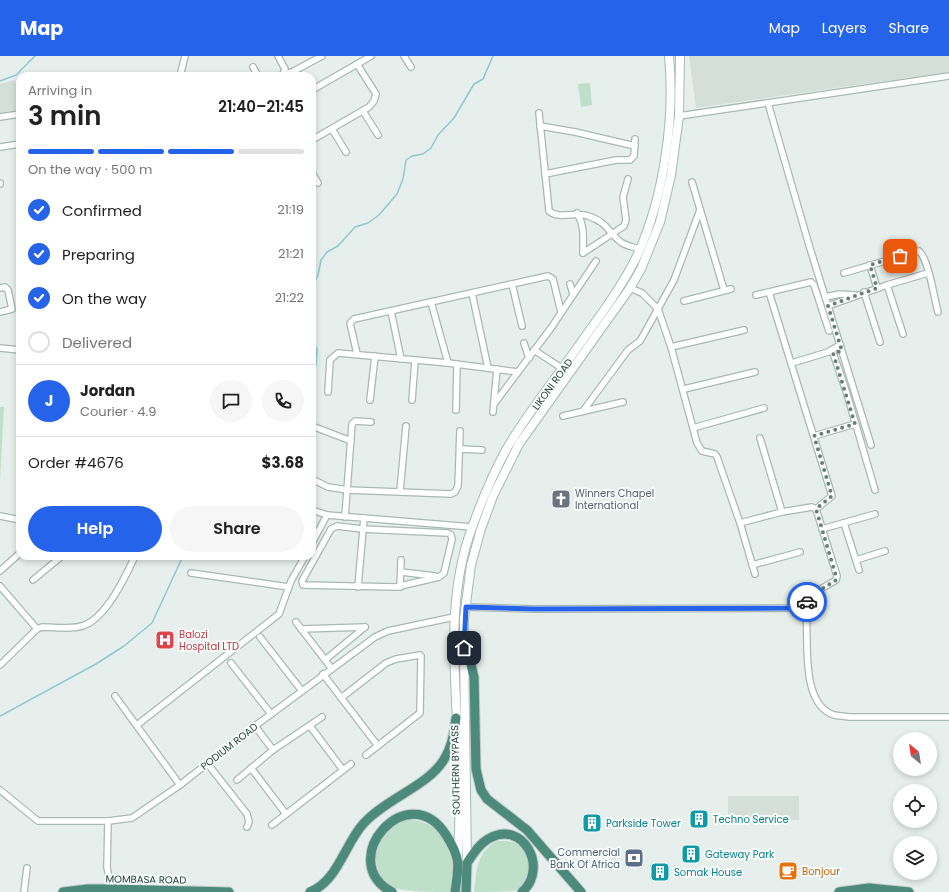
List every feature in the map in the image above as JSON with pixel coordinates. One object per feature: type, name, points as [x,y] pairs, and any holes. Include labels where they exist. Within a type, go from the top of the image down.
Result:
[{"type":"highway","points":[[464,648],[474,677],[476,769],[481,790],[487,799],[527,830],[581,892]]},
{"type":"highway","points":[[310,892],[329,877],[363,824],[379,808],[436,771],[443,762],[452,745],[456,718]]},
{"type":"highway","points":[[392,892],[379,882],[374,873],[371,865],[371,853],[372,846],[380,831],[397,818],[412,814],[420,814],[430,819],[443,831],[458,858]]},
{"type":"highway","points":[[467,863],[489,839],[497,835],[508,834],[515,837],[530,852],[534,870],[530,883],[522,892]]},
{"type":"highway","name":"SOUTHERN BYPASS","points":[[455,892],[458,858]]},
{"type":"highway","name":"SOUTHERN BYPASS","points":[[466,892],[468,882],[467,863]]},
{"type":"highway","points":[[839,892],[870,888],[909,892]]},
{"type":"highway","name":"MOMBASA ROAD","points":[[63,892],[111,889],[229,892]]},
{"type":"main road","name":"LIKONI ROAD","points":[[456,718],[454,617],[458,579],[472,527],[505,452],[622,283],[639,249],[656,202],[662,175],[670,94],[669,56]]},
{"type":"main road","name":"LIKONI ROAD","points":[[464,648],[466,607],[471,565],[481,528],[493,496],[519,444],[630,288],[644,262],[660,222],[671,175],[679,116],[680,56]]},
{"type":"main road","points":[[472,527],[481,528]]},
{"type":"main road","name":"SOUTHERN BYPASS","points":[[464,648],[467,863]]},
{"type":"main road","name":"SOUTHERN BYPASS","points":[[456,718],[460,806],[458,858]]},
{"type":"street","points":[[181,72],[185,56]]},
{"type":"street","points":[[278,56],[285,69],[283,72]]},
{"type":"street","points":[[291,72],[322,56]]},
{"type":"street","points":[[316,88],[371,56]]},
{"type":"street","points":[[404,56],[411,67]]},
{"type":"street","points":[[316,138],[372,104],[376,94],[357,64]]},
{"type":"street","points":[[253,66],[256,72]]},
{"type":"street","points":[[679,116],[949,76]]},
{"type":"street","points":[[768,103],[825,297],[871,445]]},
{"type":"street","points":[[363,110],[378,135]]},
{"type":"street","points":[[539,114],[549,211],[555,215],[577,213],[597,219],[622,242],[639,249]]},
{"type":"street","points":[[0,117],[16,115]]},
{"type":"street","points":[[540,126],[575,132],[635,146]]},
{"type":"street","points":[[332,129],[346,152]]},
{"type":"street","points":[[545,174],[616,160],[630,160],[634,156],[635,139]]},
{"type":"street","points":[[0,147],[16,145]]},
{"type":"street","points":[[577,213],[582,222],[582,253],[622,228],[625,223],[623,197],[628,179]]},
{"type":"street","points":[[692,182],[724,290]]},
{"type":"street","points":[[584,411],[628,350],[640,341],[674,280],[700,210]]},
{"type":"street","points":[[844,272],[919,252],[922,255],[928,273],[938,312]]},
{"type":"street","points":[[494,404],[529,358],[596,261]]},
{"type":"street","points":[[870,265],[877,288]]},
{"type":"street","points":[[828,306],[864,292],[928,273]]},
{"type":"street","points":[[357,354],[351,322],[391,311],[512,284],[551,277],[561,312]]},
{"type":"street","points":[[756,295],[809,282],[813,283],[829,331]]},
{"type":"street","points":[[512,284],[522,326]]},
{"type":"street","points":[[570,284],[573,294]]},
{"type":"street","points":[[887,285],[903,334]]},
{"type":"street","points":[[0,288],[5,287],[8,290],[12,309],[0,312]]},
{"type":"street","points":[[630,288],[642,293],[658,309],[684,389],[693,428],[702,451],[715,454],[717,457],[740,523],[755,574]]},
{"type":"street","points":[[684,301],[731,289]]},
{"type":"street","points":[[769,292],[832,496],[816,509]]},
{"type":"street","points":[[864,292],[880,342]]},
{"type":"street","points":[[472,293],[488,368]]},
{"type":"street","points":[[825,297],[840,294],[855,295]]},
{"type":"street","points":[[431,302],[448,363]]},
{"type":"street","points":[[391,311],[400,359]]},
{"type":"street","points":[[671,347],[744,330]]},
{"type":"street","points":[[524,343],[529,358]]},
{"type":"street","points":[[830,353],[840,344]]},
{"type":"street","points":[[0,348],[16,350]]},
{"type":"street","points":[[534,350],[563,369]]},
{"type":"street","points":[[792,363],[842,351]]},
{"type":"street","points":[[328,392],[331,358],[338,353],[448,363],[518,372]]},
{"type":"street","points":[[830,353],[855,424],[875,490]]},
{"type":"street","points":[[370,400],[374,356]]},
{"type":"street","points":[[412,400],[415,360]]},
{"type":"street","points":[[456,410],[457,364]]},
{"type":"street","points":[[493,412],[498,369]]},
{"type":"street","points":[[684,389],[755,372]]},
{"type":"street","points":[[563,416],[624,402]]},
{"type":"street","points":[[693,428],[764,408]]},
{"type":"street","points":[[344,517],[348,490],[353,422],[371,422]]},
{"type":"street","points":[[814,436],[855,424]]},
{"type":"street","points":[[400,491],[406,426]]},
{"type":"street","points":[[316,428],[351,441]]},
{"type":"street","points":[[316,481],[328,487],[348,490],[451,494],[455,492],[458,486],[460,431]]},
{"type":"street","points":[[760,438],[782,512]]},
{"type":"street","points":[[460,449],[482,450]]},
{"type":"street","points":[[740,523],[812,506],[816,509],[836,580],[814,594],[801,608]]},
{"type":"street","points":[[316,512],[327,516],[472,527]]},
{"type":"street","points":[[822,529],[875,514]]},
{"type":"street","points":[[0,516],[16,519]]},
{"type":"street","points":[[316,536],[327,516]]},
{"type":"street","points":[[358,587],[364,518]]},
{"type":"street","points":[[844,523],[859,570]]},
{"type":"street","points":[[314,560],[302,581],[305,585],[400,587],[439,577],[444,572],[452,538],[448,533],[362,529],[337,526],[331,529],[316,556]]},
{"type":"street","points":[[856,560],[885,551]]},
{"type":"street","points":[[752,565],[800,552]]},
{"type":"street","points":[[0,571],[16,557]]},
{"type":"street","points":[[33,580],[56,560]]},
{"type":"street","points":[[0,665],[37,629],[42,627],[80,627],[90,623],[118,590],[133,560]]},
{"type":"street","points":[[137,725],[277,616],[303,560]]},
{"type":"street","points":[[400,587],[401,560]]},
{"type":"street","points":[[400,572],[439,577]]},
{"type":"street","points":[[191,573],[289,588]]},
{"type":"street","points":[[0,586],[37,629]]},
{"type":"street","points":[[466,607],[534,609],[801,608],[806,613],[811,688],[815,698],[824,709],[833,714],[849,717],[949,717]]},
{"type":"street","name":"PODIUM ROAD","points":[[0,790],[38,821],[108,821],[132,818],[180,785],[323,674],[382,634],[454,617]]},
{"type":"street","points":[[296,622],[332,668]]},
{"type":"street","points":[[301,629],[366,627],[325,660]]},
{"type":"street","points":[[260,637],[302,691]]},
{"type":"street","points":[[0,655],[5,661]]},
{"type":"street","points":[[341,698],[386,663],[396,659],[421,656],[420,713],[366,755]]},
{"type":"street","points":[[231,663],[271,714]]},
{"type":"street","points":[[323,674],[378,746]]},
{"type":"street","points":[[115,696],[180,785]]},
{"type":"street","points":[[236,780],[273,750],[322,717]]},
{"type":"street","points":[[255,726],[273,750]]},
{"type":"street","points":[[310,726],[343,770]]},
{"type":"street","points":[[207,763],[247,814],[249,822],[247,827]]},
{"type":"street","points":[[272,825],[351,764]]},
{"type":"street","points":[[252,768],[286,814]]},
{"type":"street","points":[[108,821],[107,867],[111,889]]},
{"type":"street","points":[[24,892],[27,868]]},
{"type":"shaded area","points":[[689,56],[949,56],[949,72],[696,108]]},
{"type":"shaded area","points":[[15,80],[16,113],[0,115],[0,84]]},
{"type":"shaded area","points":[[728,796],[799,796],[799,820],[728,819]]},
{"type":"green space","points":[[590,83],[592,105],[581,107],[578,84]]},
{"type":"green space","points":[[0,407],[4,407],[0,480]]},
{"type":"green space","points":[[407,820],[423,822],[437,830],[447,842],[452,862],[450,892],[414,891],[394,888],[382,877],[376,862],[376,854],[381,839],[385,832],[395,824]]},
{"type":"green space","points":[[497,841],[513,842],[523,849],[529,868],[527,881],[518,890],[502,892],[474,892],[477,869],[481,857],[490,846]]},
{"type":"waterway","points":[[19,72],[35,56]]},
{"type":"waterway","points":[[316,279],[321,260],[327,252],[338,246],[355,227],[368,223],[379,215],[397,194],[403,179],[406,160],[412,156],[423,154],[431,148],[438,135],[454,118],[474,84],[483,79],[493,56]]},
{"type":"waterway","points":[[0,81],[16,75]]},
{"type":"waterway","points":[[316,348],[316,365]]},
{"type":"waterway","points":[[0,716],[96,664],[124,646],[152,623],[181,560]]},
{"type":"way so far","points":[[807,602],[814,594],[831,585],[836,580],[816,509],[828,501],[832,496],[814,436],[855,424],[833,353],[842,351],[828,306],[877,288],[870,265],[900,256]]},
{"type":"place","name":"Winners Chapel International","points":[[561,499]]},
{"type":"place","name":"Balozi Hospital LTD","points":[[165,640]]},
{"type":"place","name":"Techno Service","points":[[699,819]]},
{"type":"place","name":"Parkside Tower","points":[[592,823]]},
{"type":"place","name":"Gateway Park","points":[[691,854]]},
{"type":"place","name":"Commercial Bank Of Africa","points":[[634,858]]},
{"type":"place","name":"Bonjour","points":[[788,871]]},
{"type":"place","name":"Somak House","points":[[660,872]]},
{"type":"route","points":[[464,648],[464,619],[466,607],[534,609],[750,610],[801,608],[807,602]]}]
